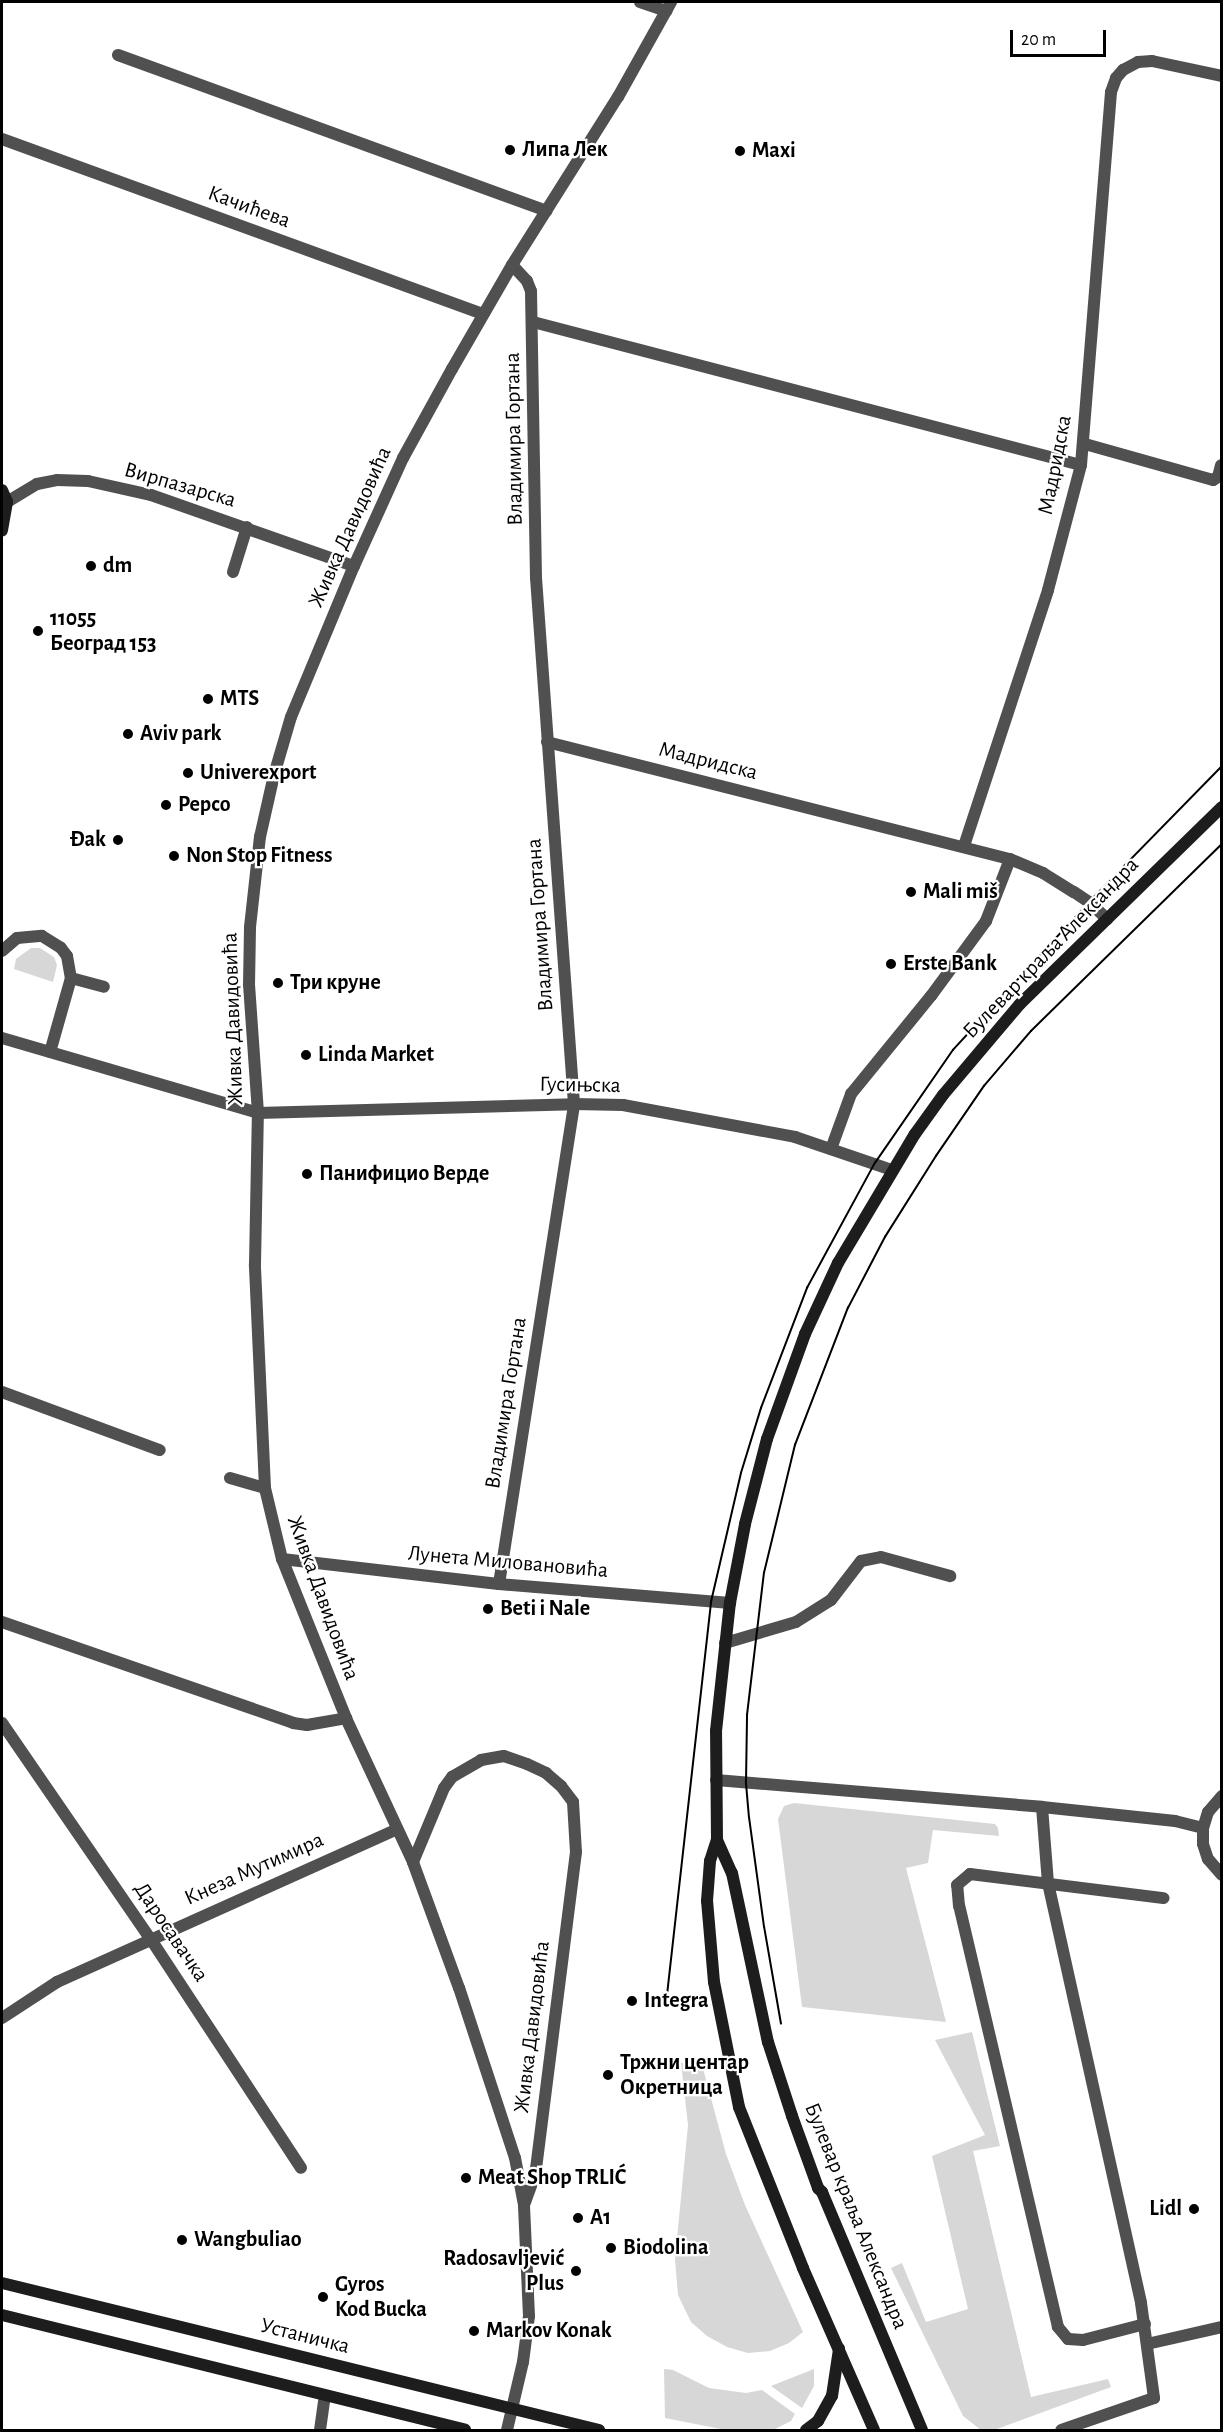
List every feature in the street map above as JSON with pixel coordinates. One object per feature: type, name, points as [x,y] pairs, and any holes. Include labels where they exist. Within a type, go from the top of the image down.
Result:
[{"type":"main road","points":[[2,489],[7,502],[2,531]]},
{"type":"main road","name":"Булевар краља Александра","points":[[874,2430],[773,2197],[739,2107],[723,2034],[708,1929],[706,1901],[709,1870],[717,1840],[716,1731],[725,1643],[730,1603],[754,1486],[789,1373],[838,1263],[892,1170],[943,1095],[1020,1004],[1221,807]]},
{"type":"main road","name":"Булевар краља Александра","points":[[717,1840],[732,1873],[768,2042],[792,2116],[818,2188],[822,2192],[922,2430]]},
{"type":"main road","name":"Устаничка","points":[[2,2283],[599,2430]]},
{"type":"main road","points":[[2,2315],[465,2430]]},
{"type":"main road","points":[[806,2430],[818,2421],[832,2396],[839,2348]]},
{"type":"street","points":[[640,2],[669,7]]},
{"type":"street","name":"Живка Давидовића","points":[[507,2430],[513,2409],[529,2316],[524,2205],[515,2158],[498,2102],[412,1862],[346,1718],[282,1559],[265,1488],[255,1264],[258,1113],[249,986],[250,927],[260,837],[269,793],[291,717],[354,566],[403,458],[483,314],[618,97],[669,7]]},
{"type":"street","points":[[118,55],[546,211]]},
{"type":"street","name":"Мадридска","points":[[964,846],[1048,590],[1082,465],[1112,92],[1116,78],[1123,69],[1138,62],[1152,61],[1221,76]]},
{"type":"street","name":"Качићева","points":[[2,139],[483,314]]},
{"type":"street","name":"Владимира Гортана","points":[[500,1584],[574,1104],[536,578],[531,291],[527,281],[512,265]]},
{"type":"street","points":[[533,322],[1082,465]]},
{"type":"street","points":[[1085,444],[1213,480],[1218,477],[1221,465]]},
{"type":"street","name":"Вирпазарска","points":[[7,502],[37,484],[57,480],[88,481],[151,495],[354,566]]},
{"type":"street","points":[[233,572],[247,527]]},
{"type":"street","name":"Мадридска","points":[[547,742],[1010,859],[1043,873],[1074,892],[1107,919]]},
{"type":"street","points":[[831,1149],[851,1094],[931,996],[986,921],[1010,859]]},
{"type":"street","points":[[2,951],[17,938],[42,936],[61,948],[67,957],[71,978],[50,1052]]},
{"type":"street","points":[[71,978],[104,987]]},
{"type":"street","name":"Гусињска","points":[[2,1038],[258,1113],[574,1104],[623,1106],[745,1126],[831,1149],[892,1170]]},
{"type":"street","points":[[2,1392],[160,1450]]},
{"type":"street","points":[[230,1478],[265,1488]]},
{"type":"street","points":[[725,1643],[796,1622],[831,1600],[861,1561],[881,1557],[950,1576]]},
{"type":"street","name":"Лунета Миловановића","points":[[282,1559],[500,1584],[730,1603]]},
{"type":"street","points":[[2,1622],[293,1723],[307,1725],[346,1718]]},
{"type":"street","name":"Даросавачка","points":[[2,1723],[150,1938],[301,2168]]},
{"type":"street","name":"Живка Давидовића","points":[[412,1862],[444,1788],[452,1777],[481,1760],[504,1756],[527,1764],[546,1773],[561,1786],[573,1802],[576,1820],[574,1863],[535,2175],[524,2205]]},
{"type":"street","points":[[716,1780],[1042,1807],[1175,1821],[1203,1828]]},
{"type":"street","points":[[1221,1796],[1208,1812],[1203,1828],[1203,1844],[1208,1859],[1221,1875]]},
{"type":"street","points":[[1042,1807],[1048,1883],[1145,2324],[1154,2398],[1060,2430]]},
{"type":"street","name":"Кнеза Мутимира","points":[[2,2018],[57,1982],[150,1938],[397,1829]]},
{"type":"street","points":[[1145,2324],[1083,2340],[1068,2339],[1058,2327],[958,1906],[957,1885],[970,1874],[1164,1898]]},
{"type":"street","points":[[1147,2344],[1221,2327]]},
{"type":"street","points":[[320,2430],[325,2396]]},
{"type":"shaded area","points":[[31,948],[40,948],[54,957],[57,965],[53,982],[14,969],[16,959]]},
{"type":"shaded area","points":[[794,1803],[995,1824],[998,1828],[999,1836],[933,1830],[928,1863],[906,1868],[946,2022],[802,2007],[778,1819],[784,1806]]},
{"type":"shaded area","points":[[972,2032],[1000,2146],[973,2151],[1031,2397],[1108,2379],[1111,2387],[994,2430],[981,2430],[963,2416],[891,2268],[902,2263],[926,2322],[968,2309],[932,2156],[985,2135],[935,2040]]},
{"type":"shaded area","points":[[701,2061],[726,2154],[745,2205],[803,2332],[789,2343],[770,2351],[748,2353],[727,2347],[707,2336],[691,2322],[678,2295],[675,2259],[688,2125],[681,2063]]},
{"type":"shaded area","points":[[664,2369],[673,2370],[709,2388],[746,2393],[762,2390],[795,2414],[791,2421],[773,2430],[726,2430],[665,2418]]},
{"type":"shaded area","points":[[814,2369],[814,2386],[802,2408],[771,2386]]},
{"type":"tram line","points":[[666,2004],[711,1602],[741,1473],[761,1408],[807,1288],[875,1163],[953,1050],[1089,902],[1222,766]]},
{"type":"tram line","points":[[781,2024],[764,1927],[749,1818],[746,1782],[747,1715],[764,1573],[795,1445],[848,1308],[885,1237],[984,1086],[1031,1031],[1222,844]]},
{"type":"place","name":"Липа Лек","points":[[510,150]]},
{"type":"place","name":"Maxi","points":[[740,151]]},
{"type":"place","name":"dm","points":[[91,566]]},
{"type":"place","name":"11055 Београд 153","points":[[38,631]]},
{"type":"place","name":"MTS","points":[[208,699]]},
{"type":"place","name":"Aviv park","points":[[128,734]]},
{"type":"place","name":"Univerexport","points":[[188,773]]},
{"type":"place","name":"Pepco","points":[[166,805]]},
{"type":"place","name":"Đak","points":[[118,840]]},
{"type":"place","name":"Non Stop Fitness","points":[[174,856]]},
{"type":"place","name":"Mali miš","points":[[911,892]]},
{"type":"place","name":"Erste Bank","points":[[891,964]]},
{"type":"place","name":"Три круне","points":[[278,983]]},
{"type":"place","name":"Linda Market","points":[[306,1055]]},
{"type":"place","name":"Панифицио Верде","points":[[307,1174]]},
{"type":"place","name":"Beti i Nale","points":[[488,1609]]},
{"type":"place","name":"Integra","points":[[632,2001]]},
{"type":"place","name":"Тржни центар Окретница","points":[[608,2075]]},
{"type":"place","name":"Meat Shop TRLIĆ","points":[[466,2178]]},
{"type":"place","name":"Lidl","points":[[1194,2209]]},
{"type":"place","name":"A1","points":[[578,2218]]},
{"type":"place","name":"Wangbuliao","points":[[182,2240]]},
{"type":"place","name":"Biodolina","points":[[611,2248]]},
{"type":"place","name":"Radosavljević Plus","points":[[576,2271]]},
{"type":"place","name":"Gyros Kod Bucka","points":[[323,2297]]},
{"type":"place","name":"Markov Konak","points":[[474,2331]]}]
